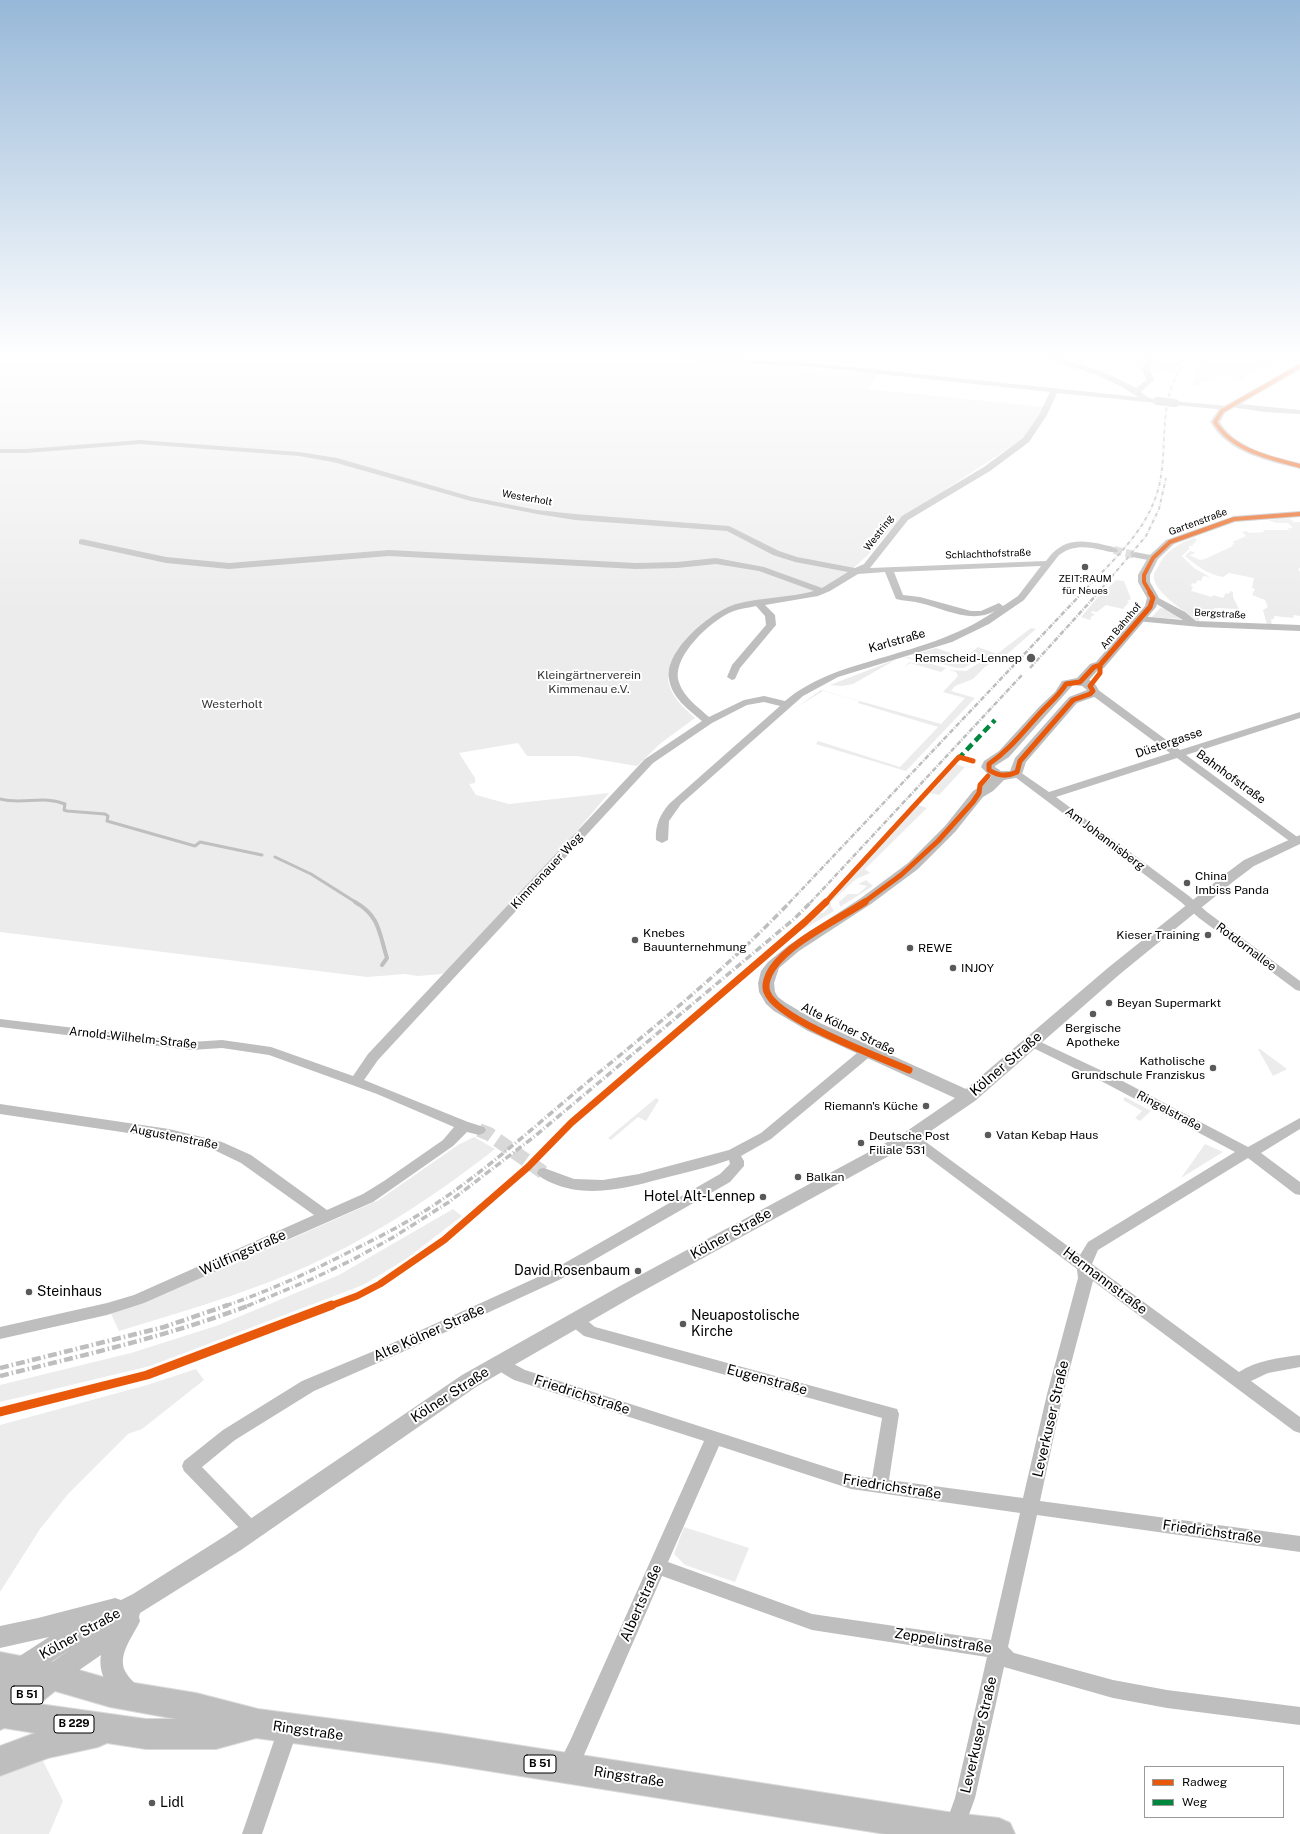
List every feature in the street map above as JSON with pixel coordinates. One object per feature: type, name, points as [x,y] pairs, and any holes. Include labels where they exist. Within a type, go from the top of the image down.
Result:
[{"type":"main road","name":"Ringstraße","points":[[4,1694],[51,1676],[134,1698],[196,1708],[258,1724],[439,1748],[954,1829],[998,1834]]},
{"type":"main road","name":"Kölner Straße","points":[[4,1694],[51,1676]]},
{"type":"main road","name":"Ringstraße","points":[[4,1694],[111,1730],[146,1734],[216,1734],[258,1724]]},
{"type":"main road","points":[[0,1761],[48,1743],[111,1730]]},
{"type":"street","name":"Westerholt","points":[[0,451],[26,451],[120,444]]},
{"type":"street","name":"Westerholt","points":[[159,444],[310,456],[334,460],[464,497],[537,512],[575,517],[729,529],[776,553],[795,559],[856,571]]},
{"type":"street","name":"Westring","points":[[823,591],[867,566],[905,518],[987,468],[1022,444]]},
{"type":"street","points":[[1241,444],[1257,453],[1300,466]]},
{"type":"street","name":"Gartenstraße","points":[[1153,598],[1143,580],[1144,575],[1152,558],[1170,542],[1231,520],[1300,514]]},
{"type":"street","points":[[82,542],[166,560],[229,566],[389,554],[636,566],[677,565],[716,561],[761,569],[823,591]]},
{"type":"street","points":[[1049,563],[1059,550],[1071,545],[1087,545],[1114,550]]},
{"type":"street","points":[[1135,555],[1152,558]]},
{"type":"street","name":"Schlachthofstraße","points":[[856,571],[1049,563]]},
{"type":"street","name":"Karlstraße","points":[[662,840],[662,824],[668,811],[786,704],[809,688],[834,675],[949,640],[986,622],[1015,603],[1025,594],[1049,563]]},
{"type":"street","points":[[888,569],[899,597],[920,600],[971,614],[983,614],[1006,601],[1015,603]]},
{"type":"street","points":[[786,704],[766,700],[756,700],[728,710],[708,721],[687,704],[676,687],[673,677],[678,659],[684,646],[693,636],[722,612],[758,603],[807,596],[823,591]]},
{"type":"street","points":[[1153,598],[1182,614],[1193,623]]},
{"type":"street","name":"Am Bahnhof","points":[[1088,686],[1094,667],[1100,665],[1150,607],[1153,598]]},
{"type":"street","points":[[732,677],[735,667],[771,625],[770,615],[758,603]]},
{"type":"street","name":"Bergstraße","points":[[1139,619],[1300,628]]},
{"type":"street","points":[[1070,682],[1088,686],[1088,695],[1073,700],[1020,761],[1016,774],[996,774],[988,768],[989,764],[1004,754],[1049,703],[1060,694],[1066,684],[1070,682]]},
{"type":"street","name":"Bahnhofstraße","points":[[1088,686],[1178,755],[1298,840]]},
{"type":"street","name":"Düstergasse","points":[[1047,796],[1178,755],[1208,743],[1300,715]]},
{"type":"street","name":"Kimmenauer Weg","points":[[356,1081],[373,1057],[640,769],[662,751],[708,721]]},
{"type":"street","name":"Alte Kölner Straße","points":[[969,1097],[824,1032],[780,1007],[770,997],[766,986],[766,979],[773,965],[809,937],[899,878],[950,829],[978,794],[988,788],[996,774]]},
{"type":"street","name":"Am Johannisberg","points":[[1016,774],[1193,906]]},
{"type":"street","name":"Kölner Straße","points":[[4,1694],[59,1643],[141,1601],[253,1530],[469,1381],[576,1320],[939,1120],[969,1097],[1100,982],[1193,906],[1246,865],[1298,840]]},
{"type":"street","name":"Rotdornallee","points":[[1193,906],[1300,987]]},
{"type":"street","name":"Arnold-Wilhelm-Straße","points":[[0,1023],[191,1046],[222,1044],[271,1051],[356,1081]]},
{"type":"street","name":"Ringelstraße","points":[[1032,1042],[1114,1082],[1257,1157],[1300,1190]]},
{"type":"street","name":"Alte Kölner Straße","points":[[544,1172],[570,1184],[588,1186],[614,1184],[732,1154],[756,1144],[868,1051]]},
{"type":"street","points":[[356,1081],[464,1126],[479,1130]]},
{"type":"street","name":"Augustenstraße","points":[[0,1109],[168,1134],[217,1145],[233,1151],[246,1159],[327,1217]]},
{"type":"street","points":[[1083,1264],[1093,1246],[1300,1123]]},
{"type":"street","name":"Wülfingstraße","points":[[0,1333],[126,1304],[168,1287],[254,1247],[327,1217],[368,1198],[389,1185],[448,1143],[464,1126]]},
{"type":"street","name":"Hermannstraße","points":[[910,1137],[1300,1426]]},
{"type":"street","name":"Alte Kölner Straße","points":[[253,1530],[190,1466],[229,1435],[308,1386],[392,1350],[554,1276],[725,1178],[737,1166],[737,1161],[732,1154]]},
{"type":"street","name":"Leverkuser Straße","points":[[954,1829],[964,1798],[1055,1394],[1086,1278],[1083,1264]]},
{"type":"street","name":"Eugenstraße","points":[[576,1320],[590,1332],[613,1339],[891,1414],[879,1486]]},
{"type":"street","points":[[1240,1381],[1247,1374],[1257,1369],[1300,1361]]},
{"type":"street","name":"Friedrichstraße","points":[[501,1363],[508,1370],[520,1375],[824,1475],[850,1482],[1300,1544]]},
{"type":"street","name":"Albertstraße","points":[[566,1768],[577,1748],[714,1438]]},
{"type":"street","name":"Zeppelinstraße","points":[[658,1566],[812,1622],[998,1650],[1009,1660],[1113,1689],[1167,1699],[1300,1716]]},
{"type":"street","points":[[0,1637],[38,1629],[88,1614],[141,1601]]},
{"type":"street","points":[[134,1698],[120,1685],[116,1679],[113,1672],[112,1656],[116,1641],[141,1601]]},
{"type":"street","name":"Kölner Straße","points":[[51,1676],[93,1647],[141,1601]]},
{"type":"street","points":[[252,1834],[288,1729]]},
{"type":"green space","name":"Westerholt","points":[[0,444],[1015,444],[899,520],[869,554],[849,572],[824,588],[812,593],[727,608],[717,613],[696,629],[686,638],[678,649],[668,672],[669,684],[673,694],[679,703],[695,718],[661,743],[637,766],[577,756],[527,756],[518,743],[459,753],[475,778],[475,783],[469,784],[476,795],[509,804],[609,793],[542,872],[450,970],[442,974],[418,976],[405,974],[367,977],[0,932]]},
{"type":"green space","points":[[1289,518],[1294,522],[1300,522],[1300,568],[1298,569],[1300,572],[1300,616],[1293,615],[1294,618],[1274,616],[1274,619],[1271,619],[1272,625],[1267,625],[1263,610],[1268,607],[1265,600],[1252,595],[1255,589],[1252,588],[1254,578],[1229,573],[1223,577],[1217,576],[1202,569],[1185,556],[1190,551],[1196,553],[1189,555],[1200,560],[1205,559],[1233,546],[1232,545],[1235,544],[1232,542],[1246,536],[1242,532],[1247,531],[1249,533],[1264,532],[1263,530],[1289,530],[1288,528],[1293,528],[1288,523],[1276,523],[1268,520]]},
{"type":"green space","points":[[1194,538],[1197,540],[1192,546],[1189,546],[1189,549],[1182,556],[1194,568],[1210,577],[1203,576],[1201,581],[1198,580],[1195,584],[1192,583],[1191,586],[1193,587],[1191,591],[1212,597],[1213,595],[1223,598],[1226,593],[1229,594],[1230,591],[1233,592],[1233,597],[1239,609],[1214,608],[1215,612],[1205,612],[1199,616],[1199,621],[1197,621],[1170,600],[1157,587],[1154,580],[1154,574],[1163,558],[1175,547]]},
{"type":"green space","points":[[1116,580],[1124,581],[1131,599],[1127,601],[1129,602],[1123,609],[1106,605],[1097,612],[1092,611],[1091,613],[1095,614],[1090,618],[1090,620],[1081,617],[1099,596]]},
{"type":"green space","points":[[1160,608],[1167,609],[1181,619],[1152,617]]},
{"type":"green space","points":[[1031,628],[1036,629],[1004,657],[984,659],[973,662],[964,668],[957,668],[913,656],[936,648],[954,654],[951,656],[961,660],[978,647],[997,654]]},
{"type":"green space","points":[[904,657],[946,668],[941,672],[910,663],[905,667],[909,662],[918,664],[915,663],[917,661]]},
{"type":"green space","points":[[897,659],[853,684],[842,686],[830,685]]},
{"type":"green space","points":[[989,661],[993,662],[985,667],[973,679],[955,686],[951,691],[975,698],[906,771],[816,744],[818,741],[900,767],[938,727],[858,703],[859,701],[823,691],[797,707],[821,690],[941,724],[965,698],[943,692],[958,676],[956,672],[948,670],[966,671],[979,663]]},
{"type":"green space","points":[[956,764],[965,767],[939,795],[930,793]]},
{"type":"green space","points":[[918,805],[927,808],[865,869],[870,873],[856,879],[831,902],[831,906],[834,911],[802,929],[819,912],[823,913],[829,907],[826,906]]},
{"type":"green space","points":[[866,880],[873,886],[840,907],[839,902],[848,894],[858,894],[867,886],[858,884]]},
{"type":"green space","points":[[1258,1049],[1260,1049],[1287,1069],[1273,1076]]},
{"type":"green space","points":[[1125,1097],[1151,1111],[1140,1121],[1135,1118],[1142,1111],[1123,1100]]},
{"type":"green space","points":[[656,1098],[659,1100],[646,1121],[638,1117],[611,1140],[608,1138]]},
{"type":"green space","points":[[474,1137],[495,1149],[448,1184],[373,1233],[321,1260],[251,1289],[119,1331],[111,1314],[232,1265],[379,1200],[458,1145]]},
{"type":"green space","points":[[1205,1144],[1223,1152],[1181,1178]]},
{"type":"green space","points":[[453,1209],[462,1216],[406,1259],[363,1285],[150,1366],[0,1402],[0,1385],[131,1353],[219,1325],[339,1275]]},
{"type":"green space","points":[[196,1369],[204,1380],[142,1429],[128,1434],[68,1494],[40,1529],[0,1592],[0,1425],[147,1385]]},
{"type":"green space","points":[[684,1527],[749,1548],[735,1582],[685,1565],[674,1554]]},
{"type":"green space","points":[[42,1759],[63,1801],[49,1834],[0,1834],[0,1777]]},
{"type":"waterway","points":[[0,799],[8,801],[57,801],[65,804],[64,810],[67,811],[105,814],[108,816],[107,821],[195,846],[200,842],[262,855]]},
{"type":"waterway","points":[[275,857],[311,874],[357,903]]},
{"type":"waterway","points":[[355,902],[363,907],[374,919],[380,933],[387,958],[382,965]]},
{"type":"tunnel","points":[[1114,550],[1135,555]]},
{"type":"tunnel","points":[[479,1130],[489,1134],[544,1173]]},
{"type":"railway","points":[[1081,594],[1123,550],[1133,538],[1149,513],[1160,481],[1164,444]]},
{"type":"railway","points":[[1097,594],[1146,536],[1159,509],[1166,478]]},
{"type":"railway","points":[[789,903],[1082,593]]},
{"type":"railway","points":[[1030,668],[1098,593]]},
{"type":"railway","points":[[810,903],[1022,675]]},
{"type":"railway","points":[[225,1306],[305,1274],[382,1235],[424,1212],[476,1175],[671,1013],[744,948],[789,903]]},
{"type":"railway","points":[[247,1306],[310,1280],[352,1260],[392,1238],[449,1202],[535,1136],[794,919],[810,903]]},
{"type":"railway","points":[[0,1368],[164,1327],[228,1305]]},
{"type":"railway","points":[[0,1376],[157,1336],[250,1305]]},
{"type":"marked path","points":[[958,759],[995,720]]},
{"type":"cycle path","points":[[1237,444],[1265,456],[1300,466]]},
{"type":"cycle path","points":[[1100,665],[1100,673],[1090,686],[1093,691],[1090,694],[1073,700],[1020,761],[1017,772],[1003,776],[989,770],[989,764],[1004,754],[1044,709],[1060,694],[1066,684],[1080,682],[1094,667],[1100,665],[1150,607],[1153,598],[1144,582],[1144,575],[1153,558],[1161,549],[1170,542],[1234,519],[1300,514]]},
{"type":"cycle path","points":[[0,1412],[147,1375],[357,1296],[380,1284],[444,1240],[528,1167],[571,1123],[805,922],[834,894],[959,757],[973,761]]},
{"type":"cycle path","points":[[909,1070],[831,1036],[789,1013],[775,1002],[767,992],[766,981],[772,969],[795,946],[874,895],[901,875],[926,853],[969,807],[979,793],[980,785],[988,776]]},
{"type":"place","name":"ZEIT:RAUM für Neues","points":[[1085,567]]},
{"type":"place","name":"Remscheid-Lennep","points":[[1031,658]]},
{"type":"place","name":"China Imbiss Panda","points":[[1187,883]]},
{"type":"place","name":"Kieser Training","points":[[1208,935]]},
{"type":"place","name":"Knebes Bauunternehmung","points":[[635,940]]},
{"type":"place","name":"REWE","points":[[910,948]]},
{"type":"place","name":"INJOY","points":[[953,968]]},
{"type":"place","name":"Beyan Supermarkt","points":[[1109,1003]]},
{"type":"place","name":"Bergische Apotheke","points":[[1093,1014]]},
{"type":"place","name":"Katholische Grundschule Franziskus","points":[[1213,1068]]},
{"type":"place","name":"Riemann's Küche","points":[[926,1106]]},
{"type":"place","name":"Vatan Kebap Haus","points":[[988,1135]]},
{"type":"place","name":"Deutsche Post Filiale 531","points":[[861,1143]]},
{"type":"place","name":"Balkan","points":[[798,1177]]},
{"type":"place","name":"Hotel Alt-Lennep","points":[[763,1197]]},
{"type":"place","name":"David Rosenbaum","points":[[638,1271]]},
{"type":"place","name":"Steinhaus","points":[[29,1292]]},
{"type":"place","name":"Neuapostolische Kirche","points":[[683,1324]]},
{"type":"place","name":"Lidl","points":[[152,1803]]},
{"type":"park label","name":"Kleingärtnerverein Kimmenau e.V.","points":[[589,682]]}]
